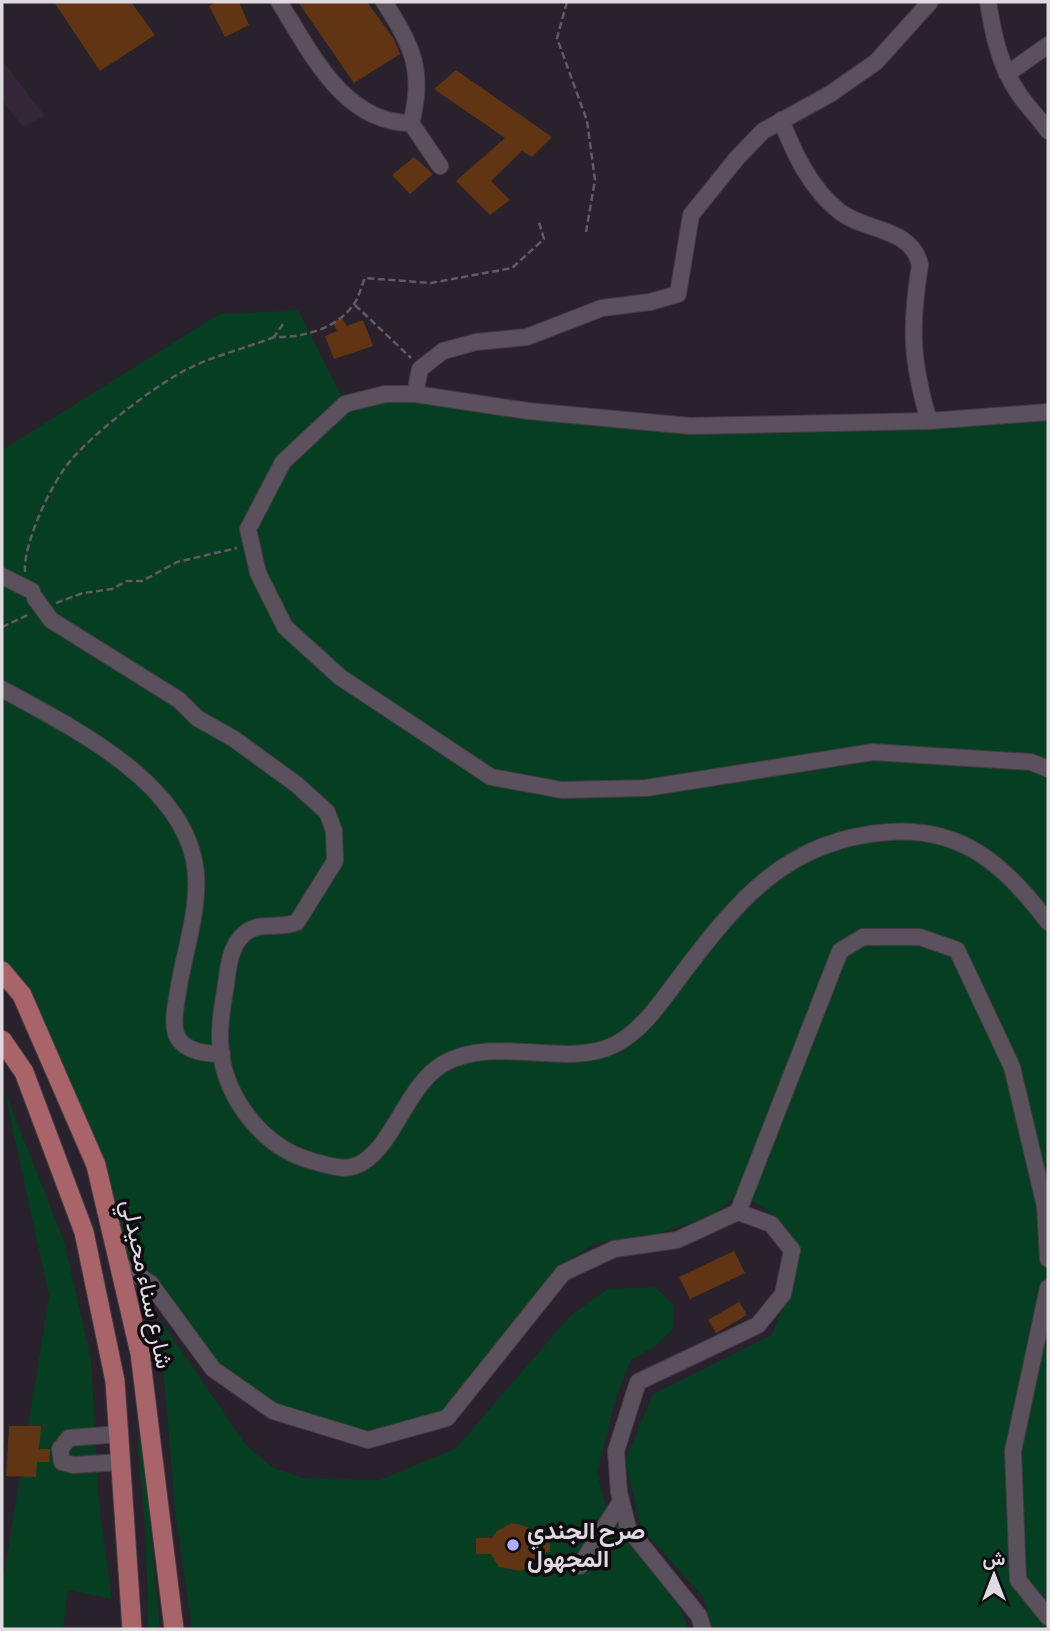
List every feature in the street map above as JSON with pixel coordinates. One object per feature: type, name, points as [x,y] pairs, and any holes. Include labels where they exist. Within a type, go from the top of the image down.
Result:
[{"type":"main road","name":"شارع سناء محيدلي","points":[[2,971],[22,995],[96,1165],[140,1353],[174,1629]]},
{"type":"main road","points":[[2,1040],[24,1072],[84,1232],[115,1381],[132,1629]]},
{"type":"street","points":[[279,2],[332,84],[348,99],[375,117],[394,123],[411,123]]},
{"type":"street","points":[[384,2],[410,45],[416,63],[418,86],[411,123],[440,166]]},
{"type":"street","points":[[415,394],[420,369],[433,355],[455,346],[527,337],[602,308],[650,302],[678,294],[691,215],[751,141],[781,120],[830,94],[876,62],[930,2]]},
{"type":"street","points":[[988,2],[998,52],[1007,74],[1017,92],[1048,131]]},
{"type":"street","points":[[1007,74],[1048,46]]},
{"type":"street","points":[[781,120],[804,170],[838,211],[871,229],[903,238],[918,255],[920,265],[912,337],[918,384],[929,421]]},
{"type":"street","points":[[1048,412],[929,421],[690,426],[528,411],[415,394],[385,394],[345,404],[283,462],[248,529],[258,573],[285,627],[340,677],[491,777],[562,790],[646,788],[873,752],[1031,762],[1048,769]]},
{"type":"street","points":[[2,576],[36,600],[51,620],[92,648],[169,693],[197,718],[262,758],[320,805],[330,820],[336,849],[335,861],[302,916],[291,925],[251,929],[236,943],[221,1015],[222,1054],[236,1098],[254,1124],[276,1146],[306,1159],[333,1166],[354,1167],[382,1143],[414,1092],[444,1063],[499,1051],[586,1052],[616,1044],[644,1022],[744,898],[786,863],[824,844],[893,832],[920,831],[951,837],[1013,879],[1048,922]]},
{"type":"street","points":[[2,689],[121,761],[162,797],[183,828],[196,874],[175,1010],[176,1034],[181,1041],[198,1052],[222,1054]]},
{"type":"street","points":[[119,1264],[150,1283],[213,1369],[273,1411],[368,1440],[447,1418],[563,1273],[614,1249],[677,1240],[738,1212],[840,951],[863,937],[920,937],[957,950],[1012,1068],[1045,1206],[1048,1259]]},
{"type":"street","points":[[703,1629],[699,1616],[628,1528],[621,1501],[616,1451],[638,1382],[758,1325],[783,1294],[792,1250],[771,1224],[738,1212]]},
{"type":"street","points":[[1048,1288],[1013,1451],[1018,1580],[1048,1617]]},
{"type":"street","points":[[119,1434],[69,1438],[61,1449],[62,1462],[73,1465],[121,1462]]},
{"type":"street","points":[[580,1566],[621,1501]]},
{"type":"path","points":[[567,2],[557,38],[586,121],[595,180],[586,232]]},
{"type":"path","points":[[36,600],[25,576],[23,554],[40,514],[70,460],[132,406],[181,372],[275,337],[298,338],[316,331],[344,314],[354,304],[365,278],[431,283],[512,268],[544,239],[539,222]]},
{"type":"path","points":[[354,304],[420,369]]},
{"type":"path","points":[[275,337],[283,324]]},
{"type":"path","points":[[2,627],[36,600],[112,589],[127,581],[142,581],[177,562],[237,548]]},
{"type":"shaded area","points":[[2,60],[45,116],[23,127],[2,100]]},
{"type":"green space","points":[[298,310],[345,403],[373,397],[690,426],[1048,412],[1048,1629],[712,1629],[704,1598],[641,1528],[625,1461],[653,1394],[772,1335],[791,1284],[800,1247],[774,1215],[738,1195],[713,1215],[657,1234],[596,1243],[559,1267],[447,1418],[368,1440],[273,1411],[213,1369],[150,1283],[119,1264],[86,1142],[2,971],[2,450],[219,314]]},
{"type":"green space","points":[[4,1089],[64,1241],[91,1359],[99,1505],[112,1599],[68,1590],[63,1629],[2,1629],[2,1587],[49,1296]]},
{"type":"green space","points":[[655,1287],[674,1305],[673,1329],[657,1345],[631,1360],[616,1398],[597,1472],[607,1512],[673,1593],[689,1629],[192,1629],[175,1511],[159,1318],[246,1445],[272,1467],[303,1478],[379,1480],[455,1449],[570,1316],[607,1289]]},
{"type":"green space","points":[[137,1439],[142,1439],[160,1629],[148,1629],[146,1539]]},
{"type":"building","points":[[54,2],[131,2],[155,35],[100,71]]},
{"type":"building","points":[[216,2],[239,2],[249,25],[225,37],[209,6]]},
{"type":"building","points":[[298,2],[367,2],[394,39],[400,54],[354,83]]},
{"type":"building","points":[[456,70],[552,137],[532,157],[522,151],[491,181],[510,200],[490,215],[456,181],[505,138],[434,89]]},
{"type":"building","points":[[414,157],[433,174],[410,194],[392,175]]},
{"type":"building","points":[[342,318],[347,326],[363,320],[373,346],[334,359],[325,336],[337,331],[332,322]]},
{"type":"building","points":[[734,1251],[745,1273],[690,1299],[679,1277]]},
{"type":"building","points":[[739,1302],[747,1315],[716,1333],[708,1320]]},
{"type":"building","points":[[9,1426],[41,1426],[39,1449],[50,1449],[50,1452],[49,1462],[37,1462],[36,1477],[6,1476]]},
{"type":"building","points":[[512,1523],[528,1527],[538,1537],[550,1537],[550,1552],[539,1553],[533,1563],[521,1571],[499,1567],[491,1554],[476,1554],[476,1538],[492,1538],[497,1531]]},
{"type":"place","name":"صرح الجندي المجهول","points":[[513,1545]]}]
